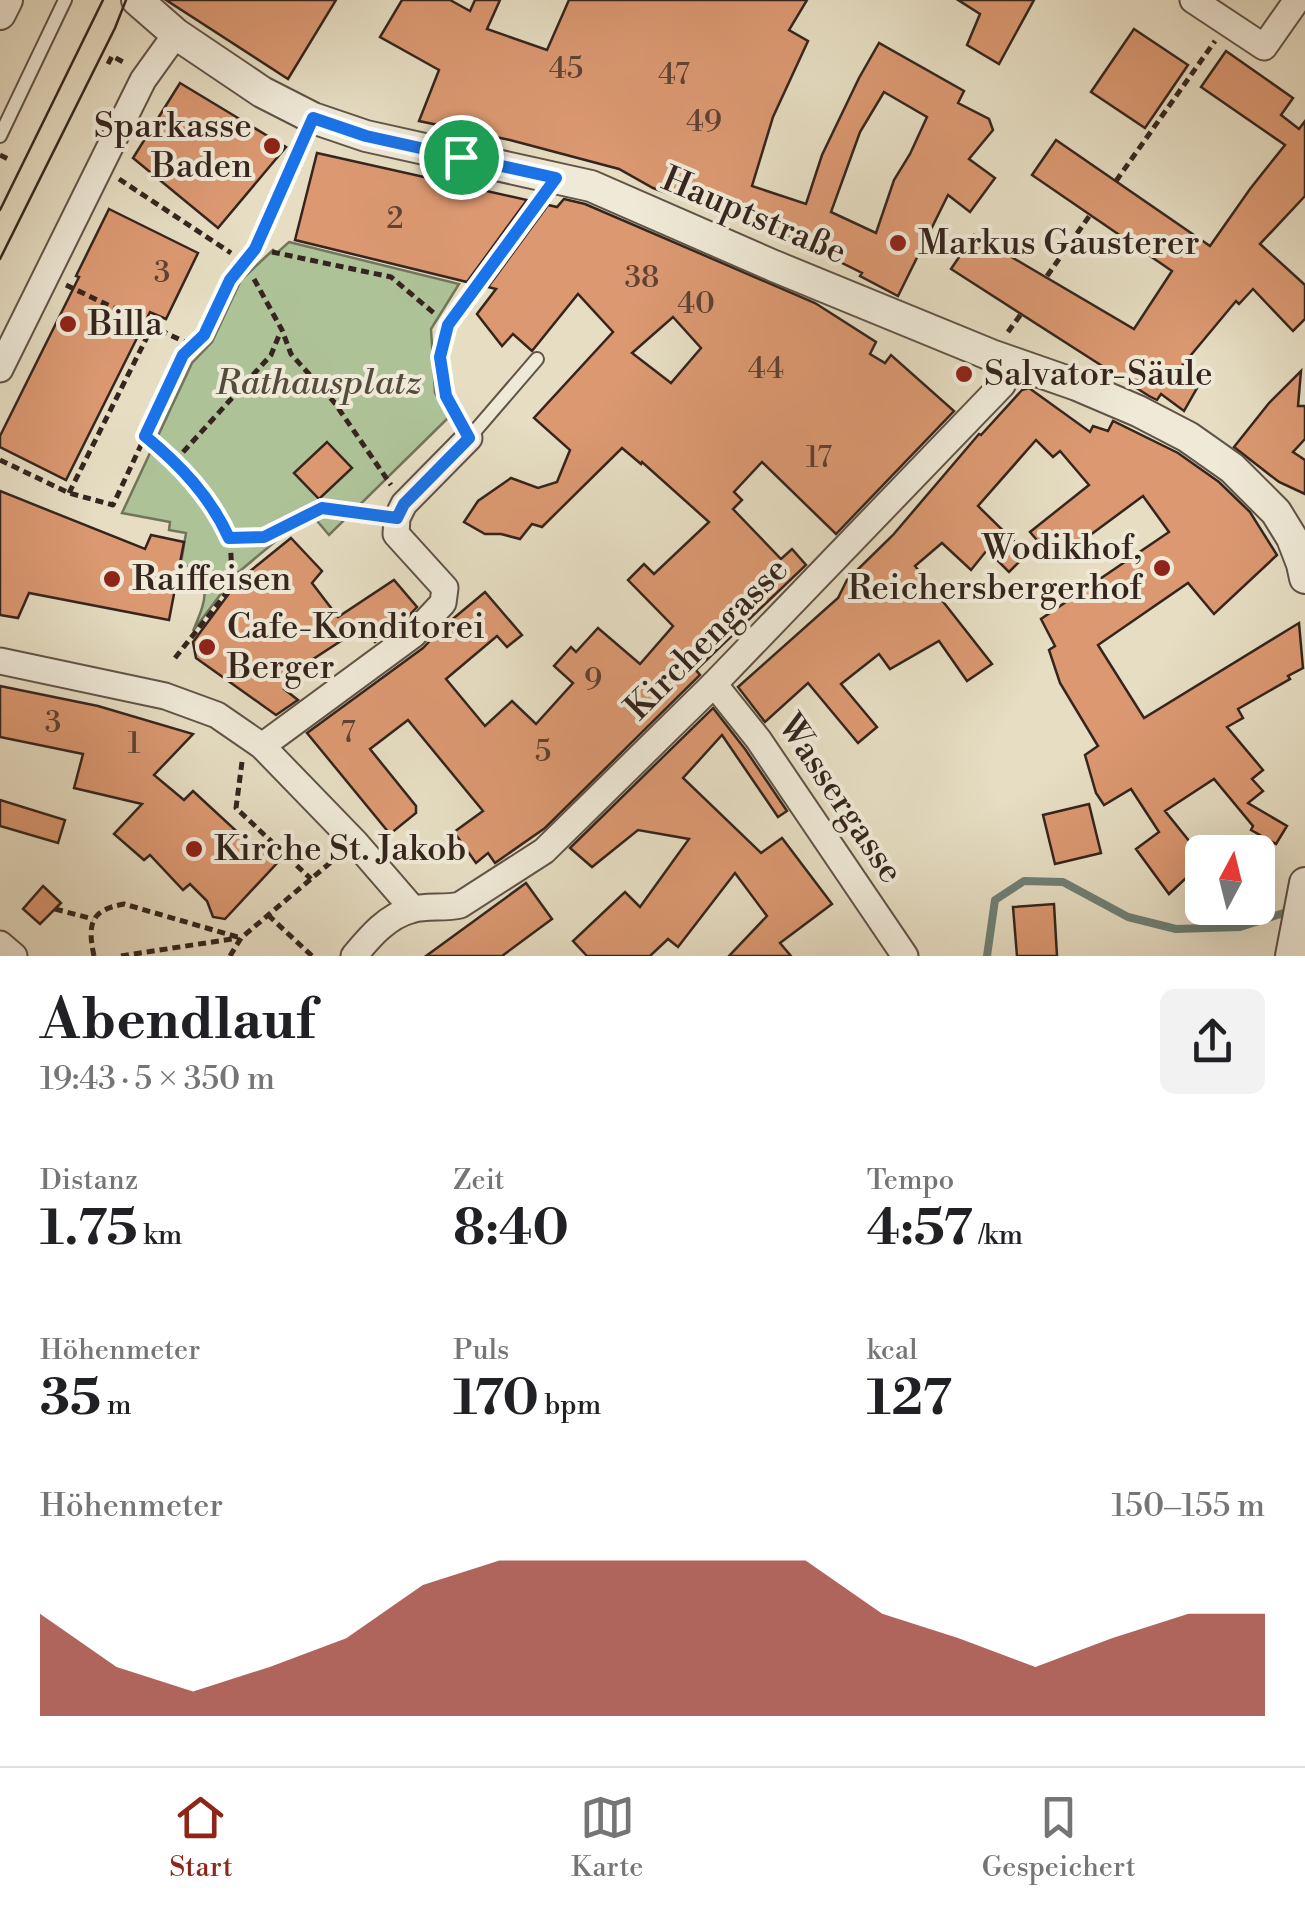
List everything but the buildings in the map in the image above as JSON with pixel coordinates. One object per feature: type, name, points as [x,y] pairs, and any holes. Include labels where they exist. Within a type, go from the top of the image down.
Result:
[{"type":"street","points":[[0,14],[7,0]]},
{"type":"street","points":[[1193,0],[1264,47],[1297,0]]},
{"type":"street","name":"Hauptstraße","points":[[148,3],[176,34],[262,92],[313,118],[366,136],[590,186],[774,266],[1138,411],[1188,437],[1232,468],[1276,512],[1304,568]]},
{"type":"street","points":[[0,369],[143,80],[176,34]]},
{"type":"street","name":"Kirchengasse","points":[[413,908],[460,905],[544,850],[714,684],[1002,384],[1014,364]]},
{"type":"street","points":[[254,740],[413,634],[443,604],[445,588],[396,534],[400,511],[469,438]]},
{"type":"street","points":[[0,661],[165,696],[217,715],[254,740],[355,842],[413,908],[385,923],[354,956]]},
{"type":"street","name":"Wassergasse","points":[[714,684],[758,739],[904,956]]},
{"type":"street","points":[[1291,956],[1305,883]]},
{"type":"street","points":[[0,944],[14,956]]},
{"type":"lane","points":[[0,136],[65,0]]},
{"type":"lane","points":[[246,263],[313,118]]},
{"type":"lane","points":[[448,325],[556,178]]},
{"type":"lane","points":[[469,438],[538,359]]},
{"type":"path","points":[[1116,181],[1228,23]]},
{"type":"path","points":[[0,155],[10,160]]},
{"type":"path","points":[[99,166],[246,263],[291,354],[334,402],[400,511]]},
{"type":"path","points":[[1047,276],[1090,215]]},
{"type":"path","points":[[255,249],[391,277],[448,325],[440,357],[446,396],[469,438]]},
{"type":"path","points":[[0,460],[69,493],[112,505],[183,355],[204,335],[230,280],[246,263]]},
{"type":"path","points":[[46,275],[192,346]]},
{"type":"path","points":[[69,493],[152,326]]},
{"type":"path","points":[[174,461],[271,355],[282,330]]},
{"type":"path","points":[[145,436],[174,461],[210,504],[229,538],[232,586],[174,658]]},
{"type":"path","points":[[229,538],[264,537],[322,508],[400,511]]},
{"type":"path","points":[[254,740],[236,808],[311,878]]},
{"type":"path","points":[[230,956],[240,938],[355,842]]},
{"type":"path","points":[[94,956],[94,919],[104,908],[124,904],[240,938]]},
{"type":"path","points":[[55,909],[94,919]]},
{"type":"path","points":[[268,914],[312,956]]},
{"type":"path","points":[[121,956],[240,938]]},
{"type":"green space","name":"Rathausplatz","points":[[289,242],[459,284],[431,329],[435,393],[450,416],[329,535],[313,516],[289,530],[235,575],[193,631],[205,593],[199,577],[181,563],[186,533],[169,530],[170,522],[122,513],[192,363],[212,342],[241,280],[273,250],[277,253]]},
{"type":"waterway","points":[[987,956],[995,900],[1024,881],[1063,882],[1128,917],[1176,929],[1240,927],[1290,911]]},
{"type":"tram line","points":[[0,210],[103,0]]},
{"type":"tram line","points":[[0,259],[126,0]]},
{"type":"place","name":"Sparkasse Baden","points":[[272,146]]},
{"type":"place","name":"Markus Gausterer","points":[[898,243]]},
{"type":"place","name":"Billa","points":[[68,324]]},
{"type":"place","name":"Salvator-Säule","points":[[964,374]]},
{"type":"place","name":"Wodikhof, Reichersbergerhof","points":[[1162,568]]},
{"type":"place","name":"Raiffeisen","points":[[112,579]]},
{"type":"place","name":"Cafe-Konditorei Berger","points":[[207,647]]},
{"type":"place","name":"Kirche St. Jakob","points":[[194,849]]},
{"type":"route","points":[[313,118],[366,136],[461,157],[556,178],[448,325],[440,357],[446,396],[469,438],[404,504],[397,518],[322,508],[264,537],[229,538],[201,490],[145,436],[183,355],[204,335],[230,280],[255,249],[313,118]]}]
